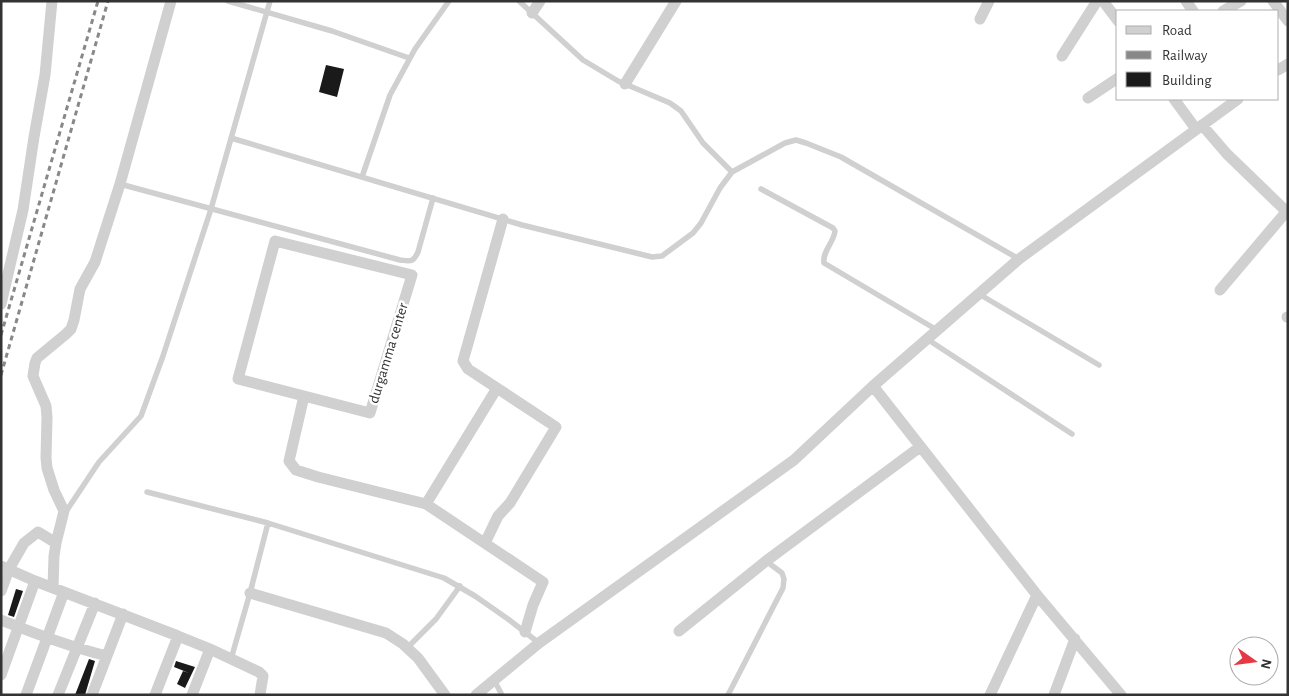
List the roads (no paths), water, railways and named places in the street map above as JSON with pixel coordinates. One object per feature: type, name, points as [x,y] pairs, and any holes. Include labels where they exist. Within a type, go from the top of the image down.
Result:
[{"type":"street","points":[[1,304],[23,210],[45,75],[52,1]]},
{"type":"street","points":[[53,587],[54,556],[64,514],[47,468],[46,406],[33,376],[35,363],[37,358],[71,329],[80,289],[95,262],[120,184],[171,1]]},
{"type":"street","points":[[532,13],[540,1]]},
{"type":"street","points":[[625,84],[676,1]]},
{"type":"street","points":[[980,19],[989,1]]},
{"type":"street","points":[[1062,56],[1097,1]]},
{"type":"street","points":[[1103,1],[1116,18]]},
{"type":"street","points":[[1225,10],[1241,1]]},
{"type":"street","points":[[1273,1],[1288,21]]},
{"type":"street","points":[[1088,98],[1116,79]]},
{"type":"street","points":[[1175,100],[1199,127],[1287,212],[1220,290]]},
{"type":"street","points":[[476,695],[539,643],[794,460],[873,386],[1019,259],[1237,100]]},
{"type":"street","points":[[485,544],[498,516],[510,503],[556,427],[468,369],[463,362],[503,219]]},
{"type":"street","name":"durgamma center","points":[[275,241],[412,275],[370,413],[304,396],[238,379],[275,241]]},
{"type":"street","points":[[873,386],[1037,595],[1121,695]]},
{"type":"street","points":[[426,504],[497,388]]},
{"type":"street","points":[[304,396],[289,461],[296,470],[426,504],[543,582],[533,605],[525,632]]},
{"type":"street","points":[[679,631],[766,561],[920,447]]},
{"type":"street","points":[[1,591],[5,568],[24,543],[38,532],[56,543]]},
{"type":"street","points":[[5,568],[210,649],[259,672],[263,676],[260,695]]},
{"type":"street","points":[[1,675],[35,581]]},
{"type":"street","points":[[26,695],[64,592]]},
{"type":"street","points":[[250,593],[386,633],[418,658],[445,695]]},
{"type":"street","points":[[990,695],[1037,595]]},
{"type":"street","points":[[58,695],[95,603]]},
{"type":"street","points":[[92,695],[123,614]]},
{"type":"street","points":[[1,620],[76,648],[107,656]]},
{"type":"street","points":[[155,695],[178,636]]},
{"type":"street","points":[[1054,695],[1075,640]]},
{"type":"street","points":[[192,695],[210,649]]},
{"type":"lane","points":[[228,1],[332,31],[409,58]]},
{"type":"lane","points":[[64,514],[99,462],[141,416],[163,356],[211,209],[270,1]]},
{"type":"lane","points":[[362,177],[390,95],[415,48],[449,1]]},
{"type":"lane","points":[[519,1],[583,60],[618,81],[670,103],[681,112],[703,143],[732,172]]},
{"type":"lane","points":[[231,138],[503,219],[652,258],[662,256],[693,233],[732,172],[785,143],[796,140],[842,158],[1019,259]]},
{"type":"lane","points":[[120,184],[400,260],[411,261],[415,259],[418,252],[433,198]]},
{"type":"lane","points":[[762,189],[836,230],[823,258],[824,263],[937,330]]},
{"type":"lane","points":[[979,294],[1099,365]]},
{"type":"lane","points":[[927,339],[1072,434]]},
{"type":"lane","points":[[147,492],[268,524],[444,578],[460,586],[500,613],[539,643]]},
{"type":"lane","points":[[231,659],[268,524]]},
{"type":"lane","points":[[728,695],[783,588],[784,579],[782,574],[766,561]]},
{"type":"lane","points":[[407,648],[436,618],[460,586]]},
{"type":"lane","points":[[494,680],[502,695]]},
{"type":"railway","points":[[1,335],[98,1]]},
{"type":"railway","points":[[1,375],[108,1]]}]
